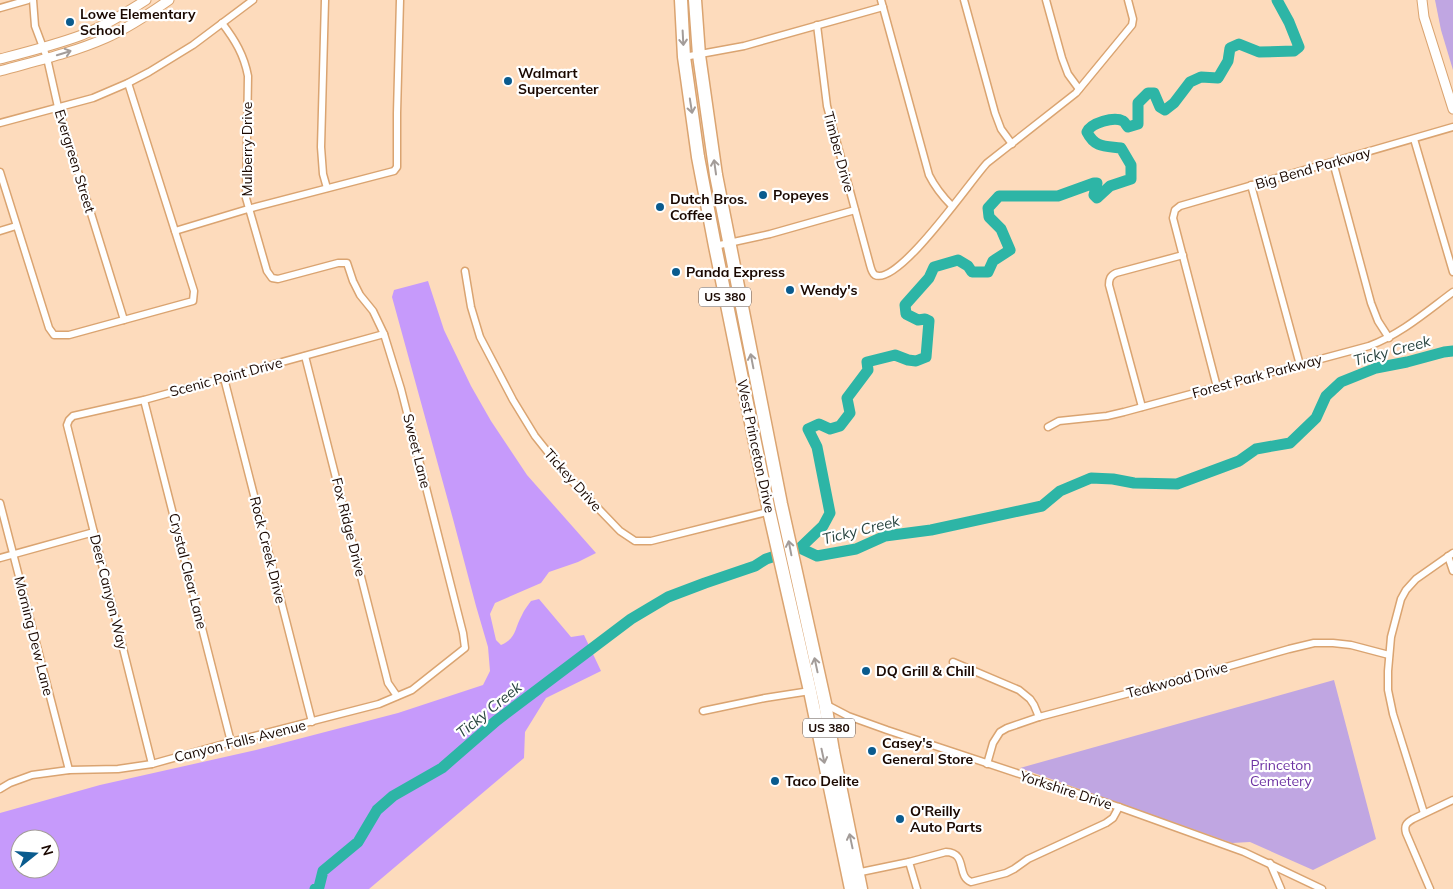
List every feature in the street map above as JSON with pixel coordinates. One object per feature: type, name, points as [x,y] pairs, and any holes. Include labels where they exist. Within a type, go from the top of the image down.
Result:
[{"type":"highway","name":"West Princeton Drive","points":[[682,0],[684,57],[698,157],[774,536],[807,619],[825,703],[853,873],[851,889]]},
{"type":"highway","name":"West Princeton Drive","points":[[695,0],[699,55],[716,175],[728,244],[786,528],[788,570],[810,691],[853,873],[861,889]]},
{"type":"street","points":[[0,8],[28,0]]},
{"type":"street","name":"Evergreen Street","points":[[33,0],[36,26],[47,58],[58,108],[124,320]]},
{"type":"street","points":[[0,60],[100,27],[146,0]]},
{"type":"street","points":[[0,71],[82,48],[106,38],[136,22],[169,0]]},
{"type":"street","points":[[0,123],[92,98],[128,83],[193,45],[252,0]]},
{"type":"street","points":[[325,0],[321,147],[323,174],[327,188]]},
{"type":"street","points":[[175,231],[248,209],[394,171],[397,167],[400,0]]},
{"type":"street","points":[[964,0],[995,113],[1001,129],[1012,144]]},
{"type":"street","points":[[1046,0],[1062,58],[1068,74],[1079,89]]},
{"type":"street","points":[[684,57],[744,46],[817,25],[882,3],[929,174],[942,197],[952,206],[987,163],[1079,89],[1132,25],[1133,19],[1128,0]]},
{"type":"street","points":[[1422,0],[1424,16],[1453,109]]},
{"type":"street","name":"Mulberry Drive","points":[[222,23],[233,37],[246,62],[248,76],[246,198],[267,271],[272,278],[278,280],[338,263],[348,263]]},
{"type":"street","name":"Timber Drive","points":[[817,25],[827,106],[873,273],[876,276],[887,274],[908,259],[952,206]]},
{"type":"street","points":[[0,172],[49,328],[54,335],[69,335],[193,300],[194,292],[128,83]]},
{"type":"street","name":"Big Bend Parkway","points":[[1183,255],[1173,218],[1174,210],[1180,206],[1453,128]]},
{"type":"street","points":[[1414,139],[1453,272]]},
{"type":"street","points":[[1333,162],[1371,303],[1378,321],[1389,338]]},
{"type":"street","points":[[1251,185],[1300,365]]},
{"type":"street","points":[[715,246],[770,234],[855,210]]},
{"type":"street","points":[[0,231],[16,226]]},
{"type":"street","points":[[1142,407],[1109,285],[1110,277],[1116,273],[1183,255],[1217,387]]},
{"type":"street","name":"Sweet Lane","points":[[348,263],[353,281],[360,295],[373,311],[384,334],[404,398],[463,633],[465,648]]},
{"type":"street","name":"Tickey Drive","points":[[465,271],[471,307],[480,337],[525,420],[558,466],[620,531],[634,541],[651,541],[782,508]]},
{"type":"street","name":"Forest Park Parkway","points":[[1048,427],[1059,422],[1107,416],[1370,346],[1401,331],[1453,292]]},
{"type":"street","name":"Scenic Point Drive","points":[[69,420],[73,416],[144,400],[384,334]]},
{"type":"street","name":"Fox Ridge Drive","points":[[305,356],[388,683],[397,696]]},
{"type":"street","name":"Rock Creek Drive","points":[[224,378],[312,722]]},
{"type":"street","name":"Crystal Clear Lane","points":[[144,400],[232,742]]},
{"type":"street","name":"Deer Canyon Way","points":[[69,420],[67,425],[152,764]]},
{"type":"street","name":"Morning Dew Lane","points":[[0,503],[68,770]]},
{"type":"street","points":[[0,558],[94,532]]},
{"type":"street","points":[[1424,813],[1388,690],[1391,637],[1403,596],[1416,578],[1450,554],[1453,571]]},
{"type":"street","name":"Teakwood Drive","points":[[987,764],[993,743],[1000,732],[1007,728],[1038,717],[1289,649],[1314,643],[1333,642],[1390,655]]},
{"type":"street","name":"Canyon Falls Avenue","points":[[0,789],[32,775],[68,770],[118,769],[152,764],[379,704],[412,690],[465,648]]},
{"type":"street","points":[[954,662],[1019,690],[1034,704],[1038,717]]},
{"type":"street","points":[[703,711],[810,691]]},
{"type":"street","name":"Yorkshire Drive","points":[[810,691],[825,703],[855,719],[1119,807],[1244,852],[1322,889]]},
{"type":"street","points":[[1430,889],[1405,827],[1407,822],[1453,800]]},
{"type":"street","points":[[853,873],[950,852],[958,856],[965,878],[971,882],[1006,873],[1014,869],[1028,859],[1110,820],[1116,814],[1119,807]]},
{"type":"street","points":[[909,862],[917,889]]},
{"type":"street","points":[[1270,864],[1281,889]]},
{"type":"green space","points":[[1435,0],[1453,0],[1453,70],[1441,30]]},
{"type":"green space","name":"Princeton Cemetery","points":[[1334,680],[1376,839],[1313,870],[1250,842],[1232,843],[1020,768]]},
{"type":"shaded area","points":[[428,281],[444,330],[471,386],[491,421],[527,475],[596,553],[578,562],[549,572],[541,583],[495,603],[490,614],[496,640],[501,645],[510,639],[527,606],[531,601],[539,599],[571,637],[584,635],[601,671],[546,698],[525,732],[524,758],[369,889],[0,889],[0,813],[100,785],[256,750],[398,713],[483,685],[490,671],[488,647],[392,297],[394,290]]},
{"type":"waterway","points":[[315,889],[319,887],[323,871],[358,842],[377,810],[393,796],[442,768],[496,721],[631,619],[668,597],[755,566],[766,559],[800,548],[823,526],[830,513],[817,447],[808,429],[819,424],[830,429],[840,426],[850,413],[847,398],[868,370],[867,362],[895,355],[916,361],[926,357],[929,321],[925,319],[918,320],[906,314],[905,305],[929,278],[934,267],[958,260],[968,266],[972,272],[988,272],[993,261],[1010,250],[1001,229],[989,217],[988,208],[999,196],[1058,196],[1097,183],[1094,195],[1097,198],[1110,186],[1131,179],[1131,165],[1121,148],[1097,144],[1087,132],[1089,129],[1098,123],[1114,119],[1123,121],[1128,127],[1138,124],[1138,103],[1148,93],[1154,93],[1160,107],[1165,110],[1174,103],[1190,82],[1201,77],[1218,78],[1228,61],[1230,48],[1239,44],[1259,52],[1294,51],[1299,47],[1289,22],[1277,0]]},
{"type":"waterway","name":"Ticky Creek","points":[[800,548],[817,556],[856,549],[885,536],[931,530],[1042,506],[1060,491],[1091,478],[1113,479],[1134,483],[1177,484],[1239,461],[1256,449],[1290,443],[1316,418],[1326,396],[1341,382],[1376,368],[1453,351]]},
{"type":"place","name":"Lowe Elementary School","points":[[70,22]]},
{"type":"place","name":"Walmart Supercenter","points":[[508,81]]},
{"type":"place","name":"Popeyes","points":[[763,195]]},
{"type":"place","name":"Dutch Bros. Coffee","points":[[660,207]]},
{"type":"place","name":"Panda Express","points":[[676,272]]},
{"type":"place","name":"Wendy's","points":[[790,290]]},
{"type":"place","name":"DQ Grill & Chill","points":[[866,671]]},
{"type":"place","name":"Casey's General Store","points":[[872,751]]},
{"type":"place","name":"Taco Delite","points":[[775,781]]},
{"type":"place","name":"O'Reilly Auto Parts","points":[[900,819]]}]
